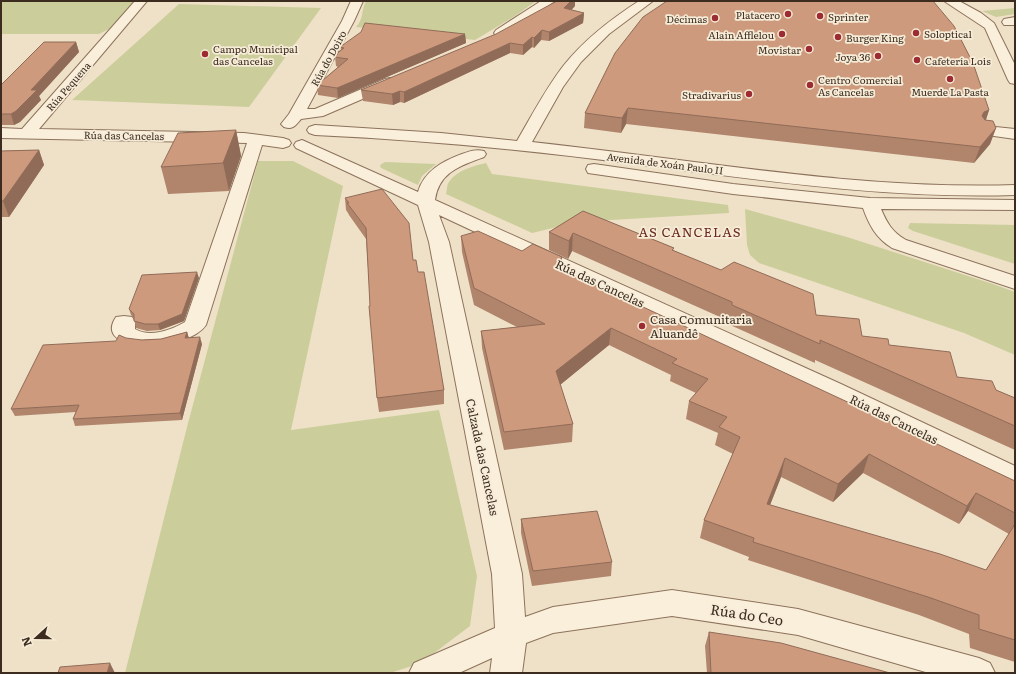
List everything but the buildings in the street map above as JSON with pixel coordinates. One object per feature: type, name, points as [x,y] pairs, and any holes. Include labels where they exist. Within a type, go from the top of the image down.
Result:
[{"type":"street","name":"Rúa Pequena","points":[[27,133],[142,1]]},
{"type":"street","name":"Rúa do Doiro","points":[[310,129],[358,1]]},
{"type":"street","points":[[490,39],[509,29],[549,1]]},
{"type":"street","points":[[522,145],[575,61],[609,27],[647,1]]},
{"type":"street","points":[[950,1],[990,26],[1015,80]]},
{"type":"street","points":[[310,129],[400,78]]},
{"type":"street","name":"Rúa das Cancelas","points":[[2,134],[27,133],[250,139],[284,135],[298,127],[310,129],[337,160],[833,390],[1015,477]]},
{"type":"street","name":"Avenida de Xoán Paulo II","points":[[310,129],[427,136],[522,145],[818,182],[927,189],[990,191],[1015,190]]},
{"type":"street","name":"Avenida de Xoán Paulo II","points":[[310,129],[733,189],[870,203],[1015,206]]},
{"type":"street","points":[[1015,134],[987,135],[1015,142]]},
{"type":"street","points":[[124,322],[124,332],[135,338],[150,339],[171,337],[185,332],[195,325],[250,139]]},
{"type":"street","points":[[426,201],[432,181],[438,172],[459,160],[478,154]]},
{"type":"street","name":"Calzada das Cancelas","points":[[426,201],[439,242],[507,574],[511,635],[506,673]]},
{"type":"street","points":[[870,203],[882,232],[889,239],[899,244],[1015,283]]},
{"type":"street","points":[[439,242],[445,235],[466,221]]},
{"type":"street","name":"Rúa do Ceo","points":[[425,673],[511,635],[553,620],[672,603],[798,622],[979,673]]},
{"type":"green space","points":[[1,1],[136,1],[109,29],[99,34],[1,34]]},
{"type":"green space","points":[[366,1],[536,1],[515,16],[475,40],[356,27],[359,24]]},
{"type":"green space","name":"Campo Municipal das Cancelas","points":[[179,4],[321,8],[249,107],[72,100]]},
{"type":"green space","points":[[1015,8],[1015,14],[996,17],[982,11]]},
{"type":"green space","points":[[258,161],[293,161],[343,186],[291,430],[439,410],[477,576],[470,626],[421,663],[390,673],[125,673],[187,427]]},
{"type":"green space","points":[[385,162],[436,164],[422,176],[418,185],[381,168],[380,165]]},
{"type":"green space","points":[[486,163],[492,174],[728,205],[729,213],[578,222],[532,233],[446,194],[448,183],[456,174],[471,167]]},
{"type":"green space","points":[[745,209],[847,237],[1015,292],[1015,355],[964,333],[759,263],[750,255],[747,245]]},
{"type":"green space","points":[[910,223],[1015,225],[1015,264],[913,231],[908,228]]},
{"type":"place","name":"Platacero","points":[[788,14]]},
{"type":"place","name":"Sprinter","points":[[820,16]]},
{"type":"place","name":"Décimas","points":[[715,18]]},
{"type":"place","name":"Soloptical","points":[[916,33]]},
{"type":"place","name":"Alain Afflelou","points":[[782,34]]},
{"type":"place","name":"Burger King","points":[[838,37]]},
{"type":"place","name":"Movistar","points":[[809,49]]},
{"type":"place","name":"Campo Municipal das Cancelas","points":[[205,54]]},
{"type":"place","name":"Joya 36","points":[[878,56]]},
{"type":"place","name":"Cafetería Lois","points":[[917,60]]},
{"type":"place","name":"Muerde La Pasta","points":[[950,79]]},
{"type":"place","name":"Centro Comercial As Cancelas","points":[[810,85]]},
{"type":"place","name":"Stradivarius","points":[[749,94]]},
{"type":"place","name":"Casa Comunitaria Aluandê","points":[[642,326]]},
{"type":"district","name":"AS CANCELAS","points":[[690,231]]}]
